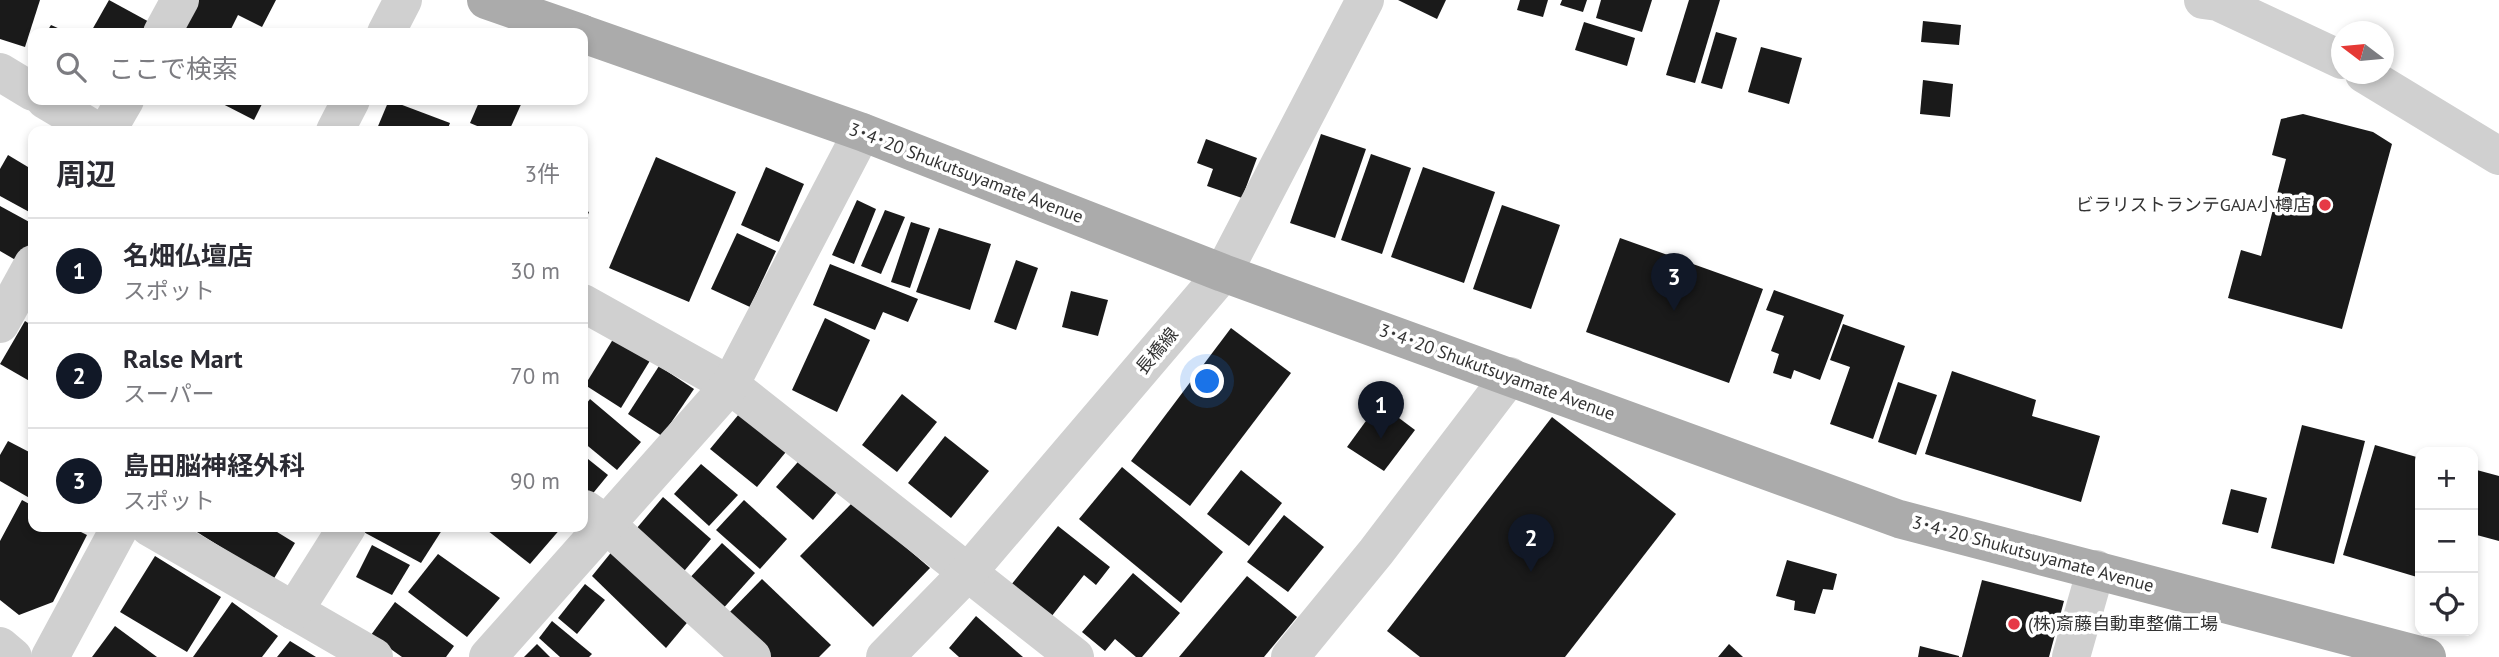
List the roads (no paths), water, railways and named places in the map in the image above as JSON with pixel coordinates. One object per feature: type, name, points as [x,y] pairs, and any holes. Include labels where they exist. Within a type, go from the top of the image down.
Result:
[{"type":"main road","name":"3･4･20 Shukutsuyamate Avenue","points":[[486,0],[565,28]]},
{"type":"main road","name":"3･4･20 Shukutsuyamate Avenue","points":[[588,36],[862,132],[1223,273],[1899,519],[2427,657]]},
{"type":"street","points":[[165,28],[180,0]]},
{"type":"street","points":[[389,28],[403,0]]},
{"type":"street","name":"長橋線","points":[[885,657],[969,571],[1223,273],[1365,0]]},
{"type":"street","points":[[2213,1],[2331,55]]},
{"type":"street","points":[[0,72],[28,89]]},
{"type":"street","points":[[2380,84],[2499,156]]},
{"type":"street","points":[[53,105],[89,126]]},
{"type":"street","points":[[110,126],[122,105]]},
{"type":"street","points":[[338,126],[348,105]]},
{"type":"street","points":[[752,657],[594,515],[730,385],[862,132]]},
{"type":"street","points":[[0,324],[28,273]]},
{"type":"street","points":[[588,306],[730,385],[969,571],[1074,657]]},
{"type":"street","points":[[1290,657],[1376,552],[1510,376]]},
{"type":"street","points":[[50,657],[117,532]]},
{"type":"street","points":[[158,532],[374,657]]},
{"type":"street","points":[[295,611],[344,532]]},
{"type":"street","points":[[488,657],[581,532]]},
{"type":"street","points":[[2071,657],[2096,569]]},
{"type":"street","points":[[0,646],[13,657]]},
{"type":"place","name":"ビラリストランテGAJA小樽店","points":[[2325,205]]},
{"type":"place","name":"島田脳神経外科","points":[[1674,311]]},
{"type":"place","name":"名畑仏壇店","points":[[1381,439]]},
{"type":"place","name":"Ralse Mart","points":[[1531,572]]},
{"type":"place","name":"(株)斎藤自動車整備工場","points":[[2014,624]]}]
